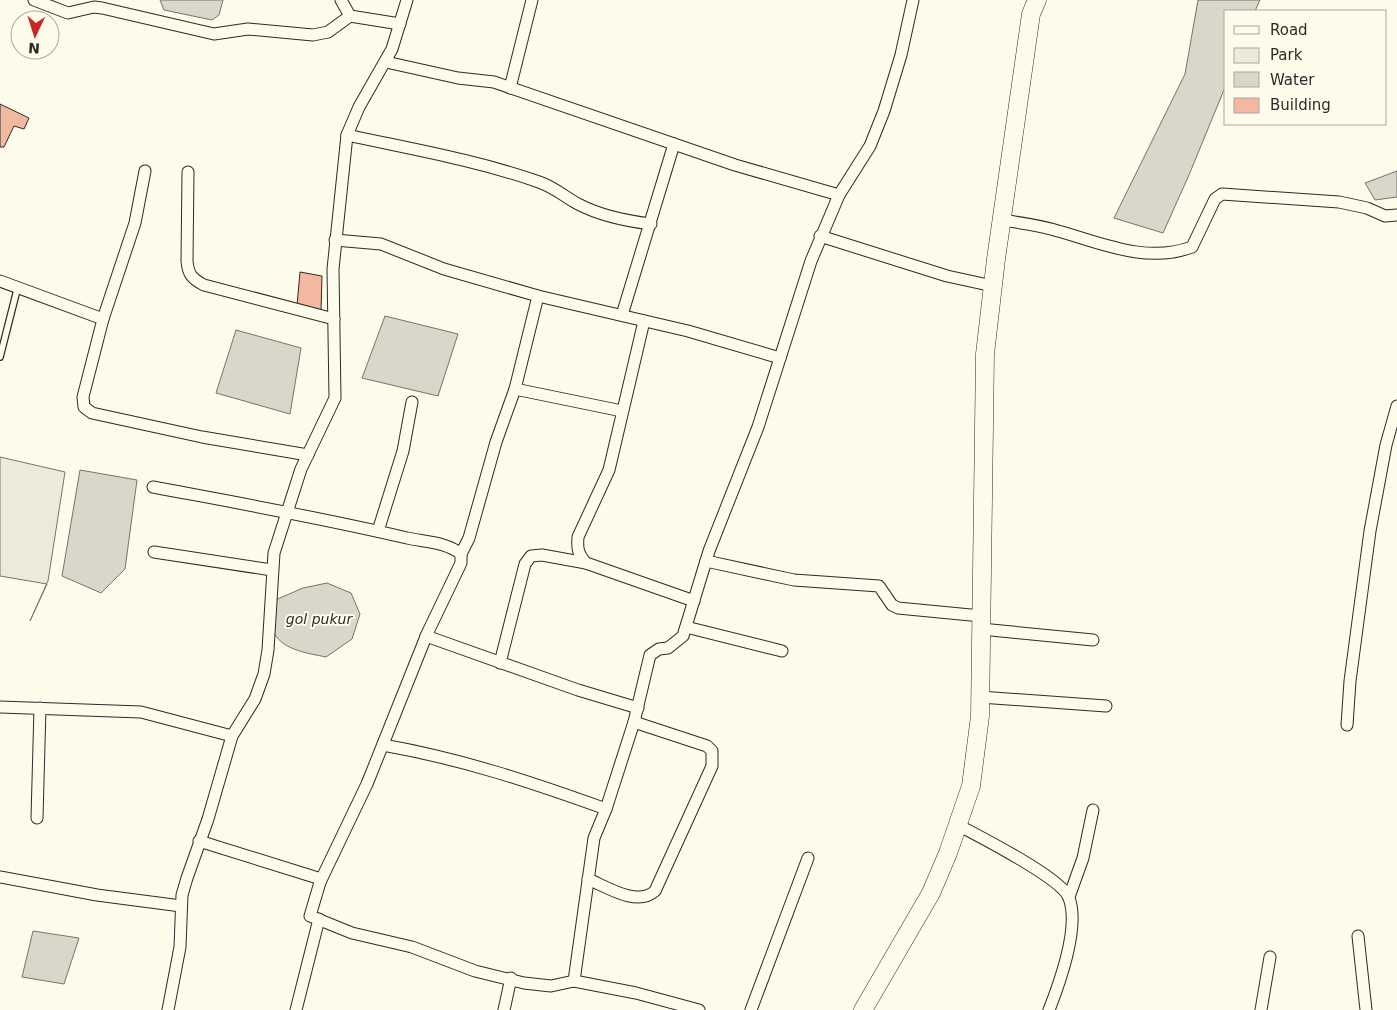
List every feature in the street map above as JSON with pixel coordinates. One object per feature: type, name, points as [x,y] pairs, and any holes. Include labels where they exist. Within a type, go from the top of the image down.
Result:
[{"type":"main road","points":[[865,1010],[931,893],[971,786],[977,754],[980,697],[985,354],[1032,5]]},
{"type":"street","points":[[34,0],[68,13],[94,7],[102,8],[214,34],[248,29],[312,35],[328,32],[350,16],[400,24]]},
{"type":"street","points":[[341,0],[350,16]]},
{"type":"street","points":[[168,1010],[180,947],[182,906],[187,878],[232,736],[255,699],[264,674],[268,650],[274,553],[296,483],[335,398],[333,269],[347,135],[359,107],[386,62],[400,24],[406,0]]},
{"type":"street","points":[[510,88],[532,0]]},
{"type":"street","points":[[574,981],[594,838],[606,809],[634,722],[650,655],[654,651],[668,648],[676,643],[686,627],[706,561],[748,458],[820,236],[839,195],[870,146],[877,128],[901,55],[913,0]]},
{"type":"street","points":[[386,62],[458,78],[494,82],[736,165],[839,195]]},
{"type":"street","points":[[347,135],[456,158],[505,171],[551,187],[596,212],[626,221],[651,224]]},
{"type":"street","points":[[622,315],[674,144]]},
{"type":"street","points":[[145,170],[135,223],[103,319],[83,397],[84,407],[92,413],[202,437],[308,455]]},
{"type":"street","points":[[188,172],[187,261],[188,272],[192,278],[204,284],[334,319]]},
{"type":"street","points":[[1002,220],[1059,231],[1111,248],[1166,253],[1178,252],[1192,247],[1198,238],[1215,199],[1222,194],[1339,202],[1367,208],[1385,216],[1397,215]]},
{"type":"street","points":[[820,236],[947,276],[993,286]]},
{"type":"street","points":[[335,240],[381,244],[434,266],[538,296],[697,333],[780,358]]},
{"type":"street","points":[[0,281],[18,286],[103,319]]},
{"type":"street","points":[[538,296],[515,389],[496,442],[469,538],[461,554],[461,563],[426,636],[383,745],[321,880],[310,916],[352,933],[412,947],[475,970],[536,986],[574,981],[636,993],[699,1010]]},
{"type":"street","points":[[586,563],[579,556],[578,537],[604,486],[644,321]]},
{"type":"street","points":[[515,389],[622,411]]},
{"type":"street","points":[[378,531],[403,451],[412,402]]},
{"type":"street","points":[[1347,725],[1350,680],[1370,531],[1386,445],[1397,406]]},
{"type":"street","points":[[153,487],[378,531],[454,548],[461,554]]},
{"type":"street","points":[[154,552],[272,570]]},
{"type":"street","points":[[500,663],[525,564],[531,556],[542,555],[586,563],[694,601]]},
{"type":"street","points":[[706,561],[794,580],[879,586],[892,605],[898,608],[1093,640]]},
{"type":"street","points":[[686,627],[782,651]]},
{"type":"street","points":[[426,636],[578,690],[638,708]]},
{"type":"street","points":[[980,697],[1106,706]]},
{"type":"street","points":[[0,706],[141,712],[232,736]]},
{"type":"street","points":[[37,818],[40,708]]},
{"type":"street","points":[[588,879],[631,897],[649,896],[655,891],[712,766],[712,751],[707,746],[634,722]]},
{"type":"street","points":[[383,745],[446,756],[532,782],[606,809]]},
{"type":"street","points":[[1049,1010],[1068,946],[1072,916],[1069,897],[1083,858],[1094,810]]},
{"type":"street","points":[[958,824],[1050,878],[1069,897]]},
{"type":"street","points":[[200,841],[321,880]]},
{"type":"street","points":[[751,1010],[808,858]]},
{"type":"street","points":[[0,877],[97,895],[182,906]]},
{"type":"street","points":[[296,1010],[319,919]]},
{"type":"street","points":[[1358,936],[1366,1010]]},
{"type":"street","points":[[1261,1010],[1270,956]]},
{"type":"street","points":[[504,1010],[511,978]]},
{"type":"lane","points":[[0,357],[18,286]]},
{"type":"green space","points":[[0,457],[65,472],[47,584],[0,576]]},
{"type":"water","points":[[160,0],[223,0],[219,15],[212,20],[164,10]]},
{"type":"water","points":[[1198,0],[1260,0],[1255,10],[1224,10],[1224,90],[1163,233],[1114,218],[1185,74]]},
{"type":"water","points":[[1397,171],[1397,197],[1375,200],[1365,183]]},
{"type":"water","points":[[385,316],[458,334],[438,396],[362,378]]},
{"type":"water","points":[[236,330],[301,348],[290,414],[216,393]]},
{"type":"water","points":[[80,470],[137,480],[125,569],[101,593],[62,576]]},
{"type":"water","name":"gol pukur","points":[[327,583],[351,593],[360,614],[352,639],[326,657],[295,649],[281,642],[272,629],[273,601],[303,588]]},
{"type":"water","points":[[33,931],[79,938],[64,984],[22,977]]},
{"type":"building","points":[[0,104],[29,118],[24,129],[14,126],[4,147],[0,147]]},
{"type":"building","points":[[300,272],[322,276],[321,311],[297,305]]}]
